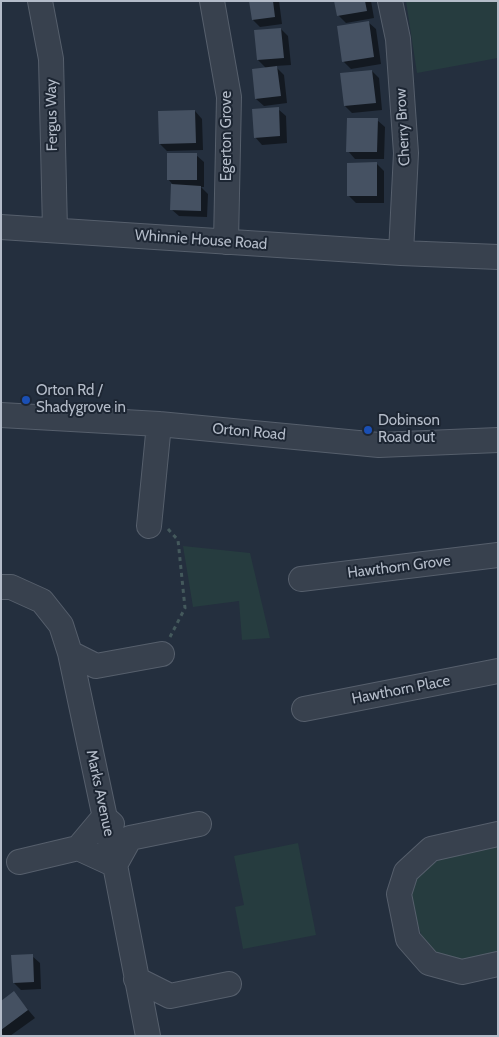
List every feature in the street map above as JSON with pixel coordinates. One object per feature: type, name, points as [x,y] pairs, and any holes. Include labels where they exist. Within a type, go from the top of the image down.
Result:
[{"type":"street","name":"Fergus Way","points":[[40,1],[51,59],[55,230]]},
{"type":"street","name":"Egerton Grove","points":[[212,1],[229,97],[226,242]]},
{"type":"street","name":"Cherry Brow","points":[[390,1],[398,39],[406,153],[402,253]]},
{"type":"street","name":"Whinnie House Road","points":[[1,227],[402,253],[498,257]]},
{"type":"street","name":"Orton Road","points":[[1,415],[159,424],[379,445],[498,440]]},
{"type":"street","points":[[149,526],[159,424]]},
{"type":"street","name":"Hawthorn Grove","points":[[301,579],[498,554]]},
{"type":"street","name":"Marks Avenue","points":[[1,587],[11,587],[42,601],[61,625],[70,653],[78,690],[147,1032]]},
{"type":"street","points":[[70,653],[96,666],[162,654]]},
{"type":"street","points":[[78,690],[96,666]]},
{"type":"street","name":"Hawthorn Place","points":[[304,710],[498,671]]},
{"type":"street","points":[[19,862],[78,848],[104,818],[130,838],[199,824]]},
{"type":"street","points":[[498,834],[431,849],[406,872],[399,894],[408,939],[429,963],[462,972],[498,964]]},
{"type":"street","points":[[78,848],[115,866],[130,838]]},
{"type":"street","points":[[136,979],[170,996],[229,984]]},
{"type":"street","points":[[147,1032],[170,996]]},
{"type":"path","points":[[149,526],[165,527],[178,540],[185,608],[162,654]]},
{"type":"green space","points":[[406,1],[498,1],[498,58],[417,73]]},
{"type":"green space","points":[[183,546],[250,553],[270,638],[242,640],[239,601],[193,607]]},
{"type":"green space","points":[[298,843],[316,935],[243,949],[235,907],[244,905],[234,856]]},
{"type":"green space","points":[[498,844],[498,953],[456,962],[443,959],[424,944],[410,899],[412,885],[420,873],[444,856]]},
{"type":"building","points":[[249,1],[273,1],[275,17],[252,20]]},
{"type":"building","points":[[334,1],[365,1],[367,11],[337,16]]},
{"type":"building","points":[[369,21],[374,57],[342,62],[337,26]]},
{"type":"building","points":[[281,28],[284,58],[257,60],[254,30]]},
{"type":"building","points":[[277,66],[281,96],[255,99],[252,69]]},
{"type":"building","points":[[372,70],[376,103],[344,106],[340,73]]},
{"type":"building","points":[[279,107],[280,136],[254,138],[252,109]]},
{"type":"building","points":[[195,110],[196,143],[159,144],[158,111]]},
{"type":"building","points":[[347,118],[378,118],[377,152],[346,152]]},
{"type":"building","points":[[167,153],[197,153],[197,180],[167,180]]},
{"type":"building","points":[[377,162],[377,196],[347,196],[347,163]]},
{"type":"building","points":[[171,184],[201,186],[201,211],[170,210]]},
{"type":"building","points":[[33,954],[34,982],[13,983],[11,955]]},
{"type":"building","points":[[14,991],[28,1010],[1,1030],[1,1001]]},
{"type":"place","name":"Orton Rd / Shadygrove in","points":[[26,400]]},
{"type":"place","name":"Dobinson Road out","points":[[368,430]]}]
